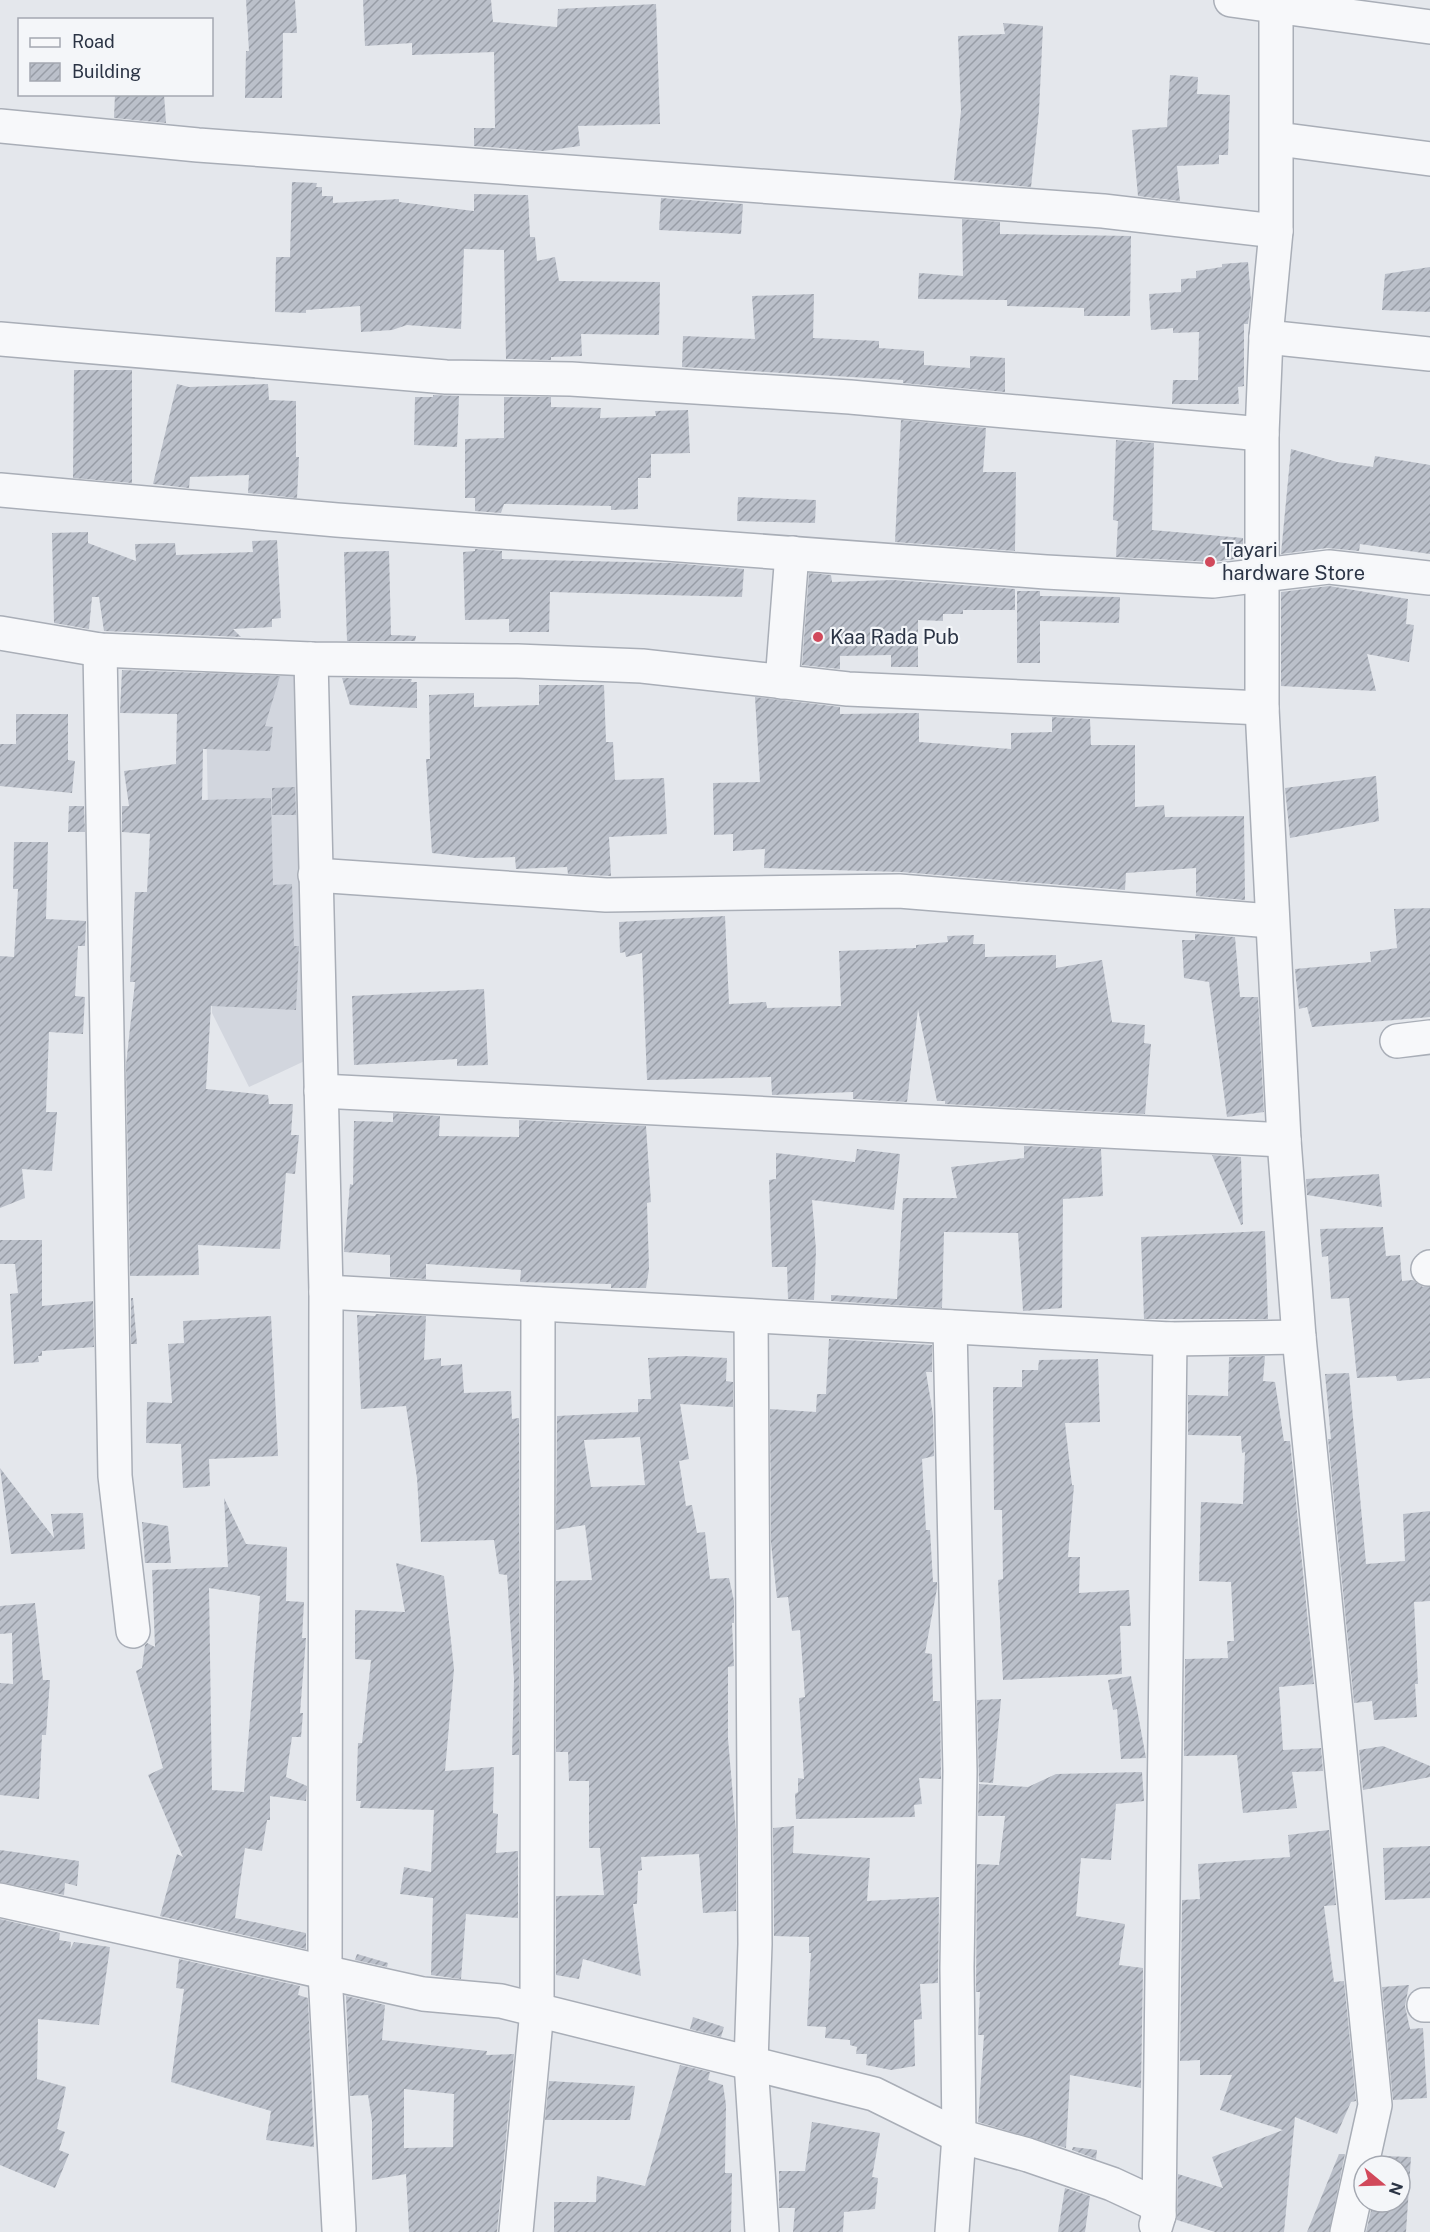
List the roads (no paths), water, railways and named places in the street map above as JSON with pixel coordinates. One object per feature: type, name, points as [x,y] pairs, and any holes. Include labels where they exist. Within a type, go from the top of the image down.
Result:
[{"type":"street","points":[[1231,0],[1430,27]]},
{"type":"street","points":[[1276,7],[1278,139],[1276,231],[1266,337],[1262,434],[1262,708],[1271,921],[1299,1337],[1375,2105],[1347,2232]]},
{"type":"street","points":[[0,126],[233,147],[1103,211],[1276,231]]},
{"type":"street","points":[[1278,139],[1430,159]]},
{"type":"street","points":[[1266,337],[1430,354]]},
{"type":"street","points":[[0,339],[446,377],[571,379],[850,397],[1262,434]]},
{"type":"street","points":[[0,490],[326,519],[1213,581],[1262,577],[1329,567],[1430,578]]},
{"type":"street","points":[[782,682],[792,553]]},
{"type":"street","points":[[0,633],[100,650],[311,659],[596,664],[848,689],[1262,708]]},
{"type":"street","points":[[100,650],[115,1476],[133,1631]]},
{"type":"street","points":[[311,659],[326,1292],[325,1973],[339,2229]]},
{"type":"street","points":[[315,875],[606,895],[899,891],[1271,921]]},
{"type":"street","points":[[1397,1041],[1430,1036]]},
{"type":"street","points":[[321,1091],[1284,1140]]},
{"type":"street","points":[[326,1292],[1170,1339],[1299,1337]]},
{"type":"street","points":[[516,2232],[537,2010],[538,1304]]},
{"type":"street","points":[[751,1316],[755,1944],[751,2063],[762,2232]]},
{"type":"street","points":[[950,1327],[960,1771],[957,1968],[959,2136],[952,2232]]},
{"type":"street","points":[[1156,2223],[1170,1339]]},
{"type":"street","points":[[0,1900],[423,1994],[501,2001],[874,2094],[959,2136],[1028,2155],[1112,2184],[1153,2203],[1156,2223]]},
{"type":"place","name":"Tayari hardware Store","points":[[1210,562]]},
{"type":"place","name":"Kaa Rada Pub","points":[[818,637]]}]
